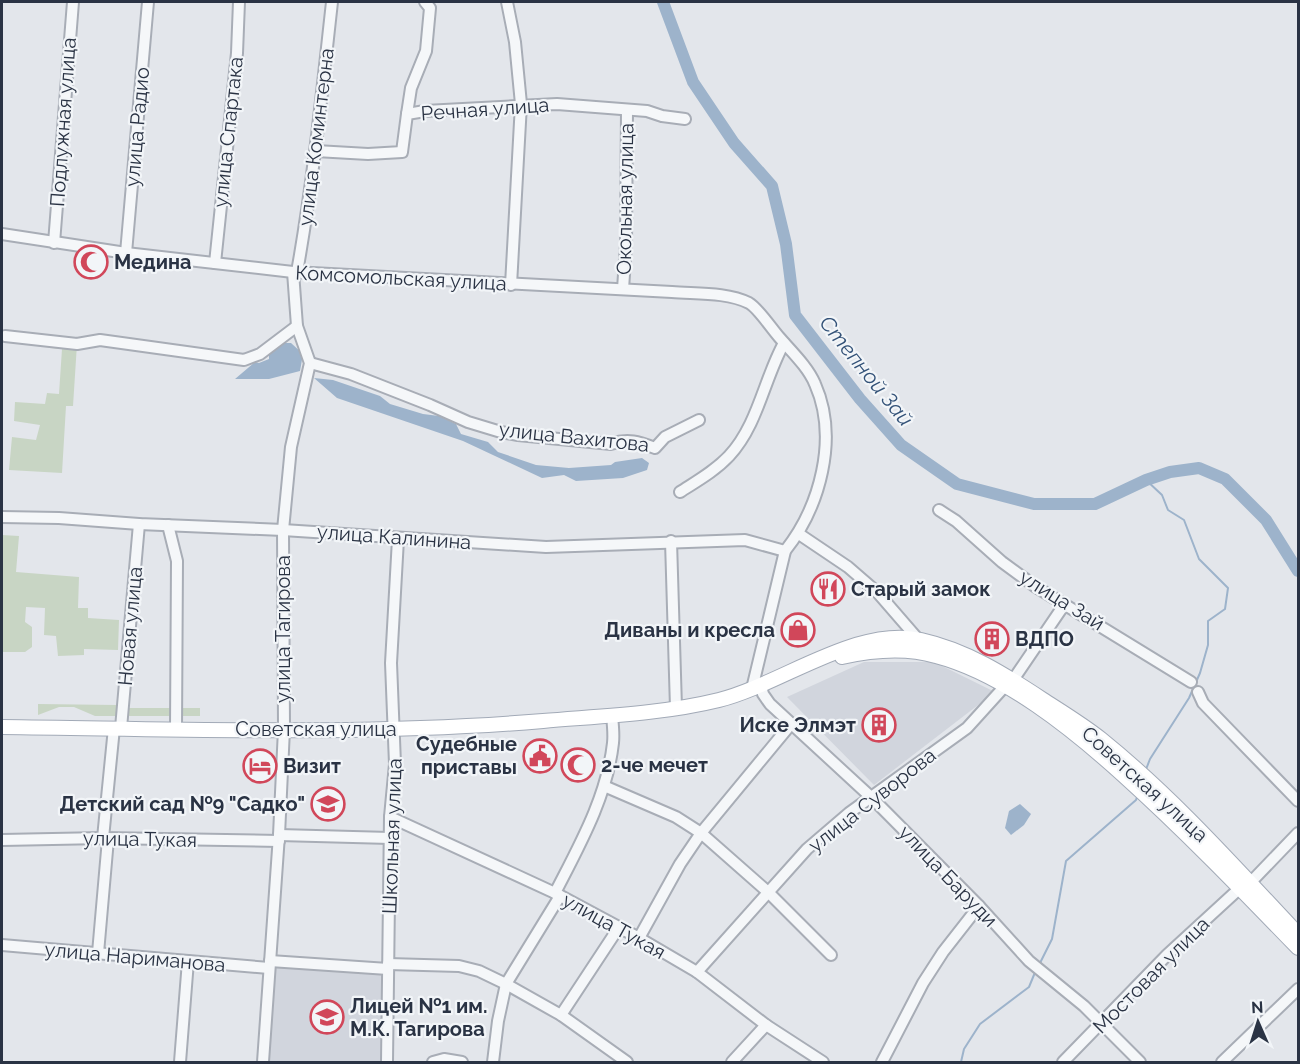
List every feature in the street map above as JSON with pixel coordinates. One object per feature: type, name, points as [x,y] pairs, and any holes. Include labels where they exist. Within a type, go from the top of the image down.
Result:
[{"type":"main road","name":"Советская улица","points":[[2,727],[462,728],[612,716],[720,700],[757,687],[868,640],[891,637],[916,638],[949,647],[982,662],[1081,731],[1172,811],[1245,885],[1299,934]]},
{"type":"main road","name":"Советская улица","points":[[802,668],[863,652],[912,651],[938,656],[1009,683]]},
{"type":"main road","name":"Советская улица","points":[[1245,885],[1299,948]]},
{"type":"street","name":"Подлужная улица","points":[[54,243],[73,2]]},
{"type":"street","name":"улица Радио","points":[[126,253],[143,76],[147,2]]},
{"type":"street","name":"улица Спартака","points":[[215,262],[237,53],[239,2]]},
{"type":"street","name":"улица Коминтерна","points":[[295,272],[316,151],[332,2]]},
{"type":"street","points":[[407,114],[411,88],[426,51],[430,8],[425,2]]},
{"type":"street","points":[[507,2],[515,42],[521,104],[511,285]]},
{"type":"street","name":"Речная улица","points":[[316,151],[368,154],[402,152],[407,114],[425,111],[521,104],[557,104],[647,111],[662,116],[685,119]]},
{"type":"street","name":"Окольная улица","points":[[623,289],[626,245],[627,110]]},
{"type":"street","name":"Комсомольская улица","points":[[2,234],[126,253],[295,272],[511,285],[623,289],[727,297],[750,303],[815,383],[825,420],[826,455],[813,500],[799,534],[785,551]]},
{"type":"street","points":[[295,272],[297,326],[310,363]]},
{"type":"street","points":[[5,336],[77,344],[100,340],[244,360],[260,354],[297,326]]},
{"type":"street","points":[[680,492],[715,469],[731,454],[746,433],[775,359],[784,343]]},
{"type":"street","name":"улица Вахитова","points":[[310,363],[351,374],[468,422],[518,435],[611,444],[635,440],[655,448],[665,437],[699,420]]},
{"type":"street","name":"улица Тагирова","points":[[263,1062],[279,838],[284,729],[283,530],[291,447],[310,363]]},
{"type":"street","name":"улица Зай","points":[[939,510],[956,521],[1002,562],[1064,605],[1085,615],[1191,682]]},
{"type":"street","name":"улица Калинина","points":[[2,517],[283,530],[546,547],[745,540],[785,551]]},
{"type":"street","name":"Новая улица","points":[[98,953],[105,838],[139,524]]},
{"type":"street","points":[[168,525],[177,561],[176,728]]},
{"type":"street","points":[[799,534],[848,567],[878,593],[916,638]]},
{"type":"street","name":"Школьная улица","points":[[387,1062],[390,817],[395,764],[391,663],[399,539]]},
{"type":"street","points":[[671,541],[676,708]]},
{"type":"street","points":[[757,687],[785,551]]},
{"type":"street","name":"улица Суворова","points":[[697,972],[807,849],[849,813],[967,728],[1009,683],[1064,605]]},
{"type":"street","name":"улица Баруди","points":[[757,687],[766,700],[872,798],[979,906],[1029,961],[1084,1006],[1140,1062]]},
{"type":"street","points":[[1198,692],[1203,703],[1299,801]]},
{"type":"street","points":[[493,1062],[498,1021],[506,984],[558,895],[604,786],[613,742],[612,716]]},
{"type":"street","points":[[639,938],[680,864],[701,833],[791,724]]},
{"type":"street","points":[[604,786],[676,817],[701,833],[768,892],[831,955]]},
{"type":"street","name":"улица Тукая","points":[[390,817],[558,895],[639,938],[697,972],[766,1025],[823,1062]]},
{"type":"street","name":"Мостовая улица","points":[[1063,1062],[1167,955],[1299,833]]},
{"type":"street","name":"улица Тукая","points":[[2,840],[390,838]]},
{"type":"street","points":[[882,1062],[923,983],[943,952],[979,906]]},
{"type":"street","points":[[561,1016],[619,927]]},
{"type":"street","name":"улица Нариманова","points":[[2,945],[188,961],[270,965],[459,966],[479,971],[506,984],[561,1016],[627,1062]]},
{"type":"street","points":[[180,1062],[188,961]]},
{"type":"street","points":[[1222,1062],[1299,988]]},
{"type":"street","points":[[732,1062],[766,1025]]},
{"type":"street","points":[[433,1062],[444,1059],[462,1062]]},
{"type":"shaded area","points":[[864,662],[934,662],[995,692],[874,785],[787,697]]},
{"type":"shaded area","name":"Лицей №1 им. М.К. Тагирова","points":[[274,964],[383,971],[381,1062],[268,1062]]},
{"type":"green space","points":[[77,344],[73,406],[66,406],[62,473],[9,470],[12,437],[36,440],[40,425],[14,421],[15,402],[45,404],[47,393],[59,394],[62,349],[51,348],[51,345]]},
{"type":"green space","points":[[2,535],[19,536],[16,572],[79,577],[78,608],[88,608],[88,618],[119,620],[118,650],[84,649],[84,655],[58,656],[56,636],[44,635],[45,608],[26,607],[25,622],[32,627],[32,647],[25,652],[2,652]]},
{"type":"green space","points":[[38,704],[117,705],[117,716],[95,716],[74,707],[59,707],[38,715]]},
{"type":"green space","points":[[123,708],[200,708],[200,716],[122,716]]},
{"type":"water","points":[[282,343],[291,343],[303,354],[300,371],[269,379],[235,379],[255,362],[259,363],[269,359],[269,354]]},
{"type":"water","points":[[314,378],[333,380],[380,396],[390,404],[423,414],[439,416],[456,424],[461,434],[488,442],[498,452],[536,465],[569,468],[611,465],[615,462],[642,458],[649,463],[647,470],[623,478],[576,481],[564,475],[542,478],[463,441],[337,398]]},
{"type":"water","points":[[1020,804],[1031,814],[1024,825],[1011,835],[1005,828],[1009,811]]},
{"type":"waterway","name":"Степной Зай","points":[[663,2],[693,82],[734,143],[772,186],[786,244],[795,315],[860,399],[901,445],[957,484],[1034,504],[1095,504],[1146,480],[1170,472],[1199,468],[1225,479],[1266,520],[1298,571]]},
{"type":"waterway","points":[[1145,772],[1150,759],[1189,698],[1200,673],[1208,645],[1208,621],[1225,609],[1228,588],[1199,559],[1184,520],[1168,510],[1162,495],[1146,480]]},
{"type":"waterway","points":[[1039,965],[1052,939],[1066,861],[1136,800],[1138,794]]},
{"type":"waterway","points":[[961,1062],[964,1049],[980,1024],[1029,987],[1036,970]]},
{"type":"place","name":"Медина","points":[[91,262]]},
{"type":"place","name":"Старый замок","points":[[828,589]]},
{"type":"place","name":"Диваны и кресла","points":[[798,630]]},
{"type":"place","name":"ВДПО","points":[[992,639]]},
{"type":"place","name":"Иске Элмэт","points":[[879,725]]},
{"type":"place","name":"Судебные приставы","points":[[540,756]]},
{"type":"place","name":"2-че мечет","points":[[578,765]]},
{"type":"place","name":"Визит","points":[[260,766]]},
{"type":"place","name":"Детский сад №9 \"Садко\"","points":[[328,804]]},
{"type":"place","name":"Лицей №1 им. М.К. Тагирова","points":[[327,1017]]}]
